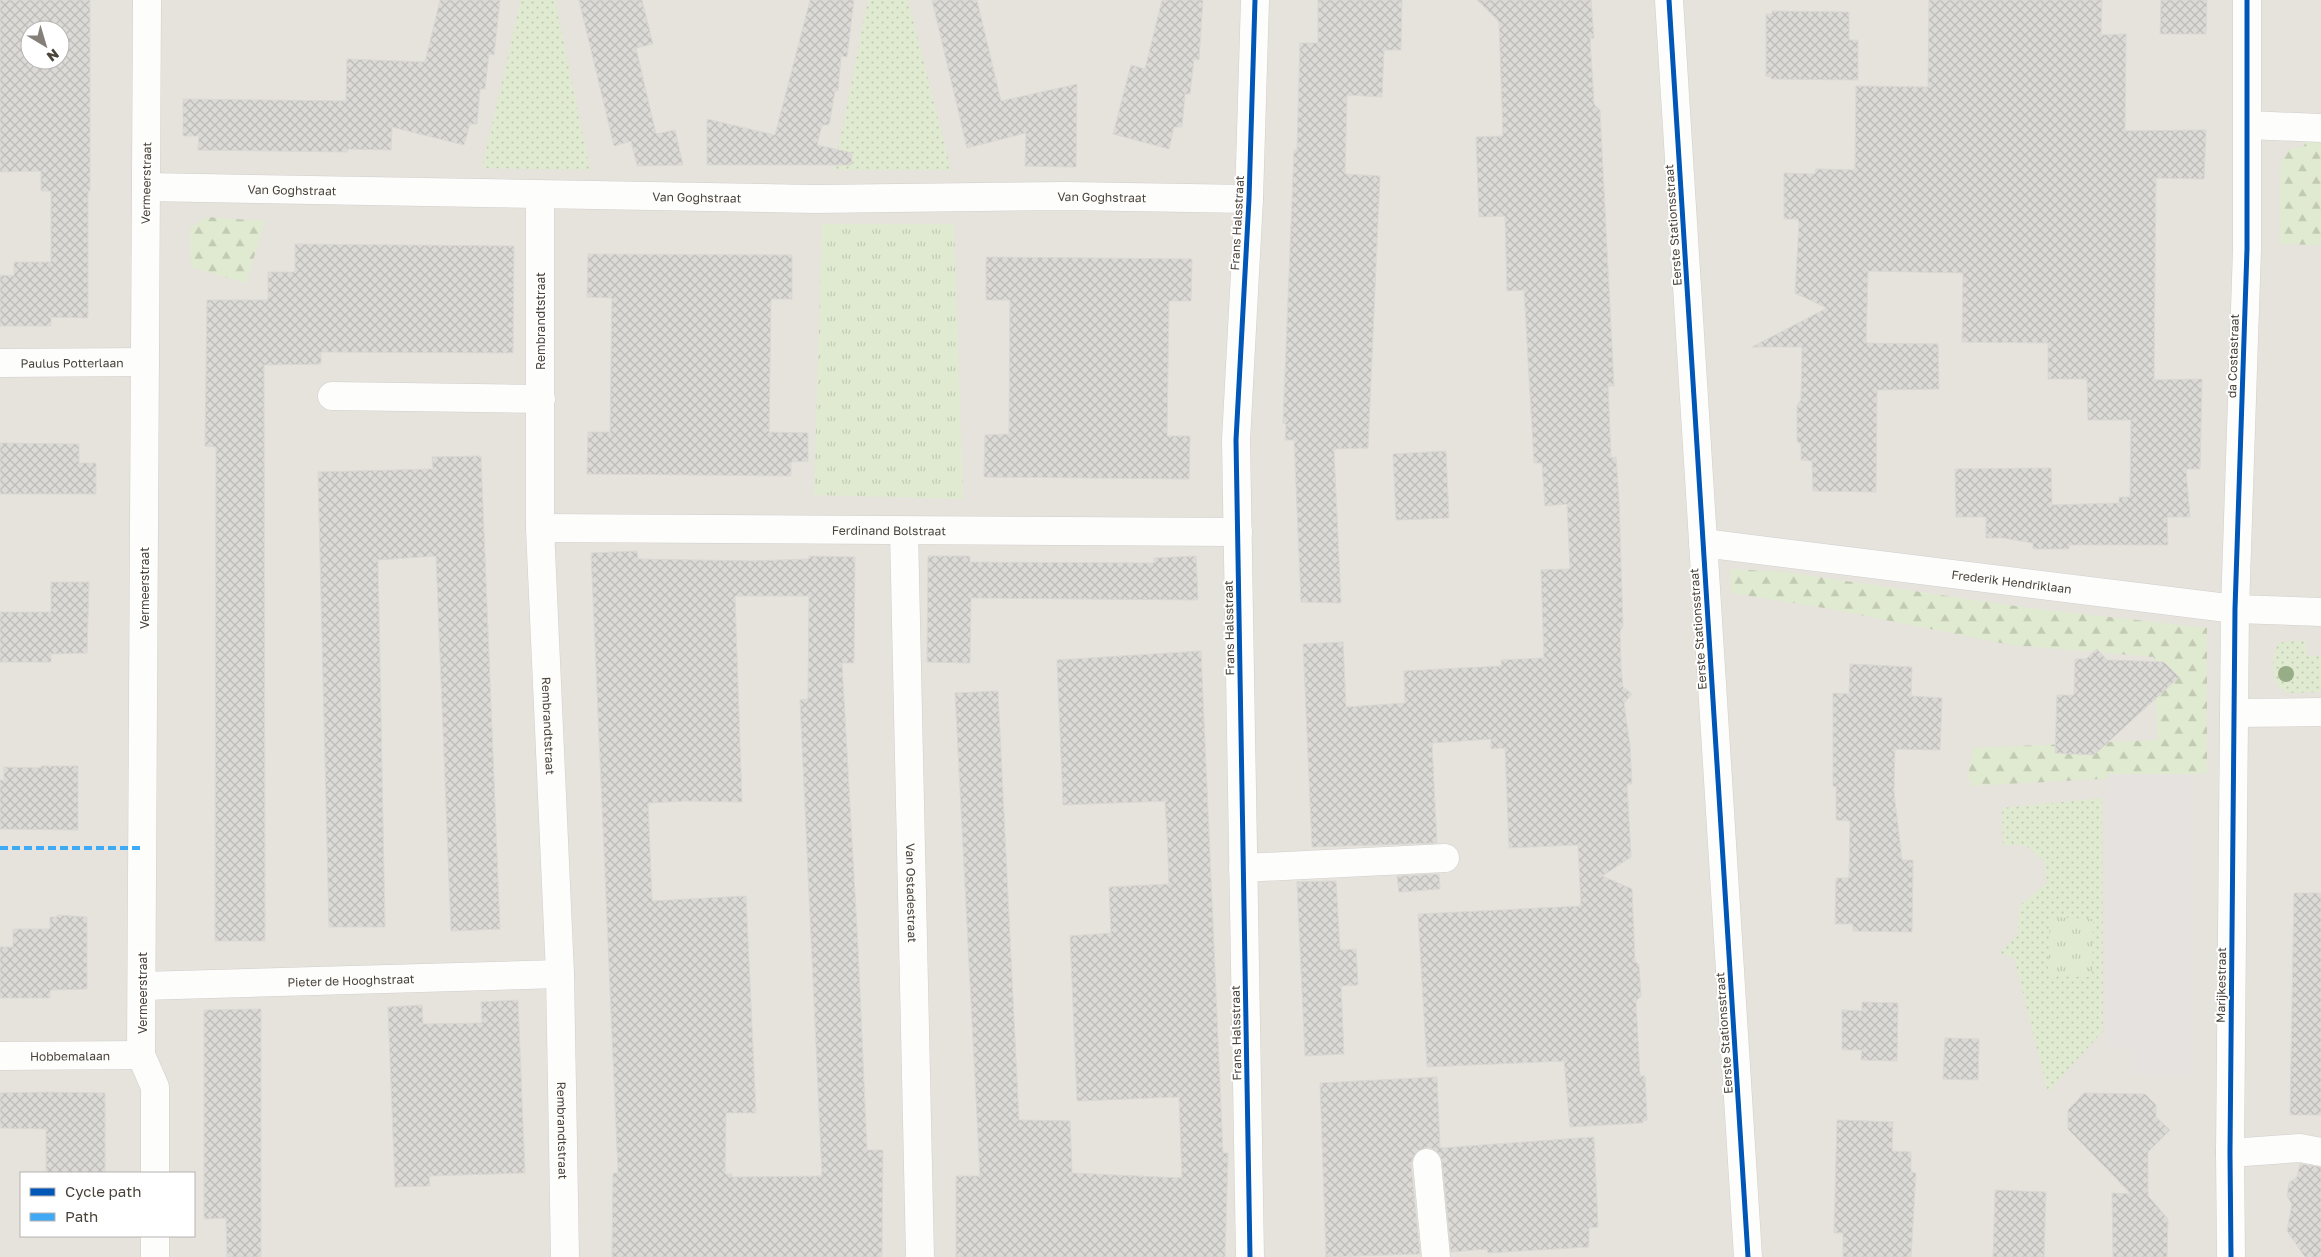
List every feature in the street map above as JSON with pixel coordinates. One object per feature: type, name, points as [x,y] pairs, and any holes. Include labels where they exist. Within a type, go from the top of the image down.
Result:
[{"type":"street","name":"Vermeerstraat","points":[[147,0],[141,1055],[155,1087],[155,1172]]},
{"type":"street","name":"Frans Halsstraat","points":[[1250,1257],[1236,440],[1249,199],[1255,0]]},
{"type":"street","name":"Eerste Stationsstraat","points":[[1669,0],[1748,1257]]},
{"type":"street","name":"da Costastraat","points":[[2234,713],[2235,610],[2247,249],[2248,0]]},
{"type":"street","points":[[2248,125],[2321,128]]},
{"type":"street","name":"Van Goghstraat","points":[[146,187],[540,195],[815,198],[1077,196],[1249,199]]},
{"type":"street","name":"Rembrandtstraat","points":[[540,195],[540,528],[560,974],[564,1257]]},
{"type":"street","name":"Paulus Potterlaan","points":[[0,363],[145,362]]},
{"type":"street","points":[[332,396],[541,399]]},
{"type":"street","name":"Ferdinand Bolstraat","points":[[540,528],[1238,532]]},
{"type":"street","name":"Van Ostadestraat","points":[[904,531],[920,1257]]},
{"type":"street","name":"Frederik Hendriklaan","points":[[1703,543],[2235,610],[2321,612]]},
{"type":"street","points":[[2234,713],[2321,712]]},
{"type":"street","name":"Marijkestraat","points":[[2231,1257],[2230,1153],[2234,713]]},
{"type":"street","points":[[1243,868],[1445,858]]},
{"type":"street","name":"Pieter de Hooghstraat","points":[[142,986],[560,974]]},
{"type":"street","name":"Hobbemalaan","points":[[0,1056],[141,1055]]},
{"type":"street","points":[[2230,1153],[2300,1148],[2321,1152]]},
{"type":"street","points":[[1427,1163],[1436,1257]]},
{"type":"street","points":[[155,1237],[155,1257]]},
{"type":"shaded area","points":[[0,0],[2321,0],[2321,1257],[0,1257]]},
{"type":"shaded area","points":[[2108,774],[2190,774],[2190,1075],[2133,1075],[2133,1049],[2108,1049]]},
{"type":"green space","points":[[521,0],[555,0],[590,170],[482,168]]},
{"type":"green space","points":[[868,0],[908,0],[951,170],[834,170]]},
{"type":"green space","points":[[2306,140],[2321,143],[2321,245],[2279,244],[2281,162],[2289,150],[2304,146]]},
{"type":"green space","points":[[207,217],[265,221],[246,283],[191,267],[190,228]]},
{"type":"green space","points":[[822,224],[954,224],[963,499],[814,495]]},
{"type":"green space","points":[[1730,569],[1785,572],[2029,608],[2207,628],[2207,773],[1972,786],[1968,776],[1973,748],[2158,740],[2154,657],[2011,645],[1830,609],[1731,593]]},
{"type":"green space","points":[[2306,641],[2306,656],[2321,656],[2321,692],[2288,693],[2277,686],[2274,675],[2274,654],[2278,643]]},
{"type":"green space","points":[[2102,798],[2103,1031],[2048,1092],[2014,958],[1999,953],[2018,935],[2019,906],[2047,883],[2044,861],[2025,845],[2003,845],[2002,808]]},
{"type":"green space","points":[[2050,917],[2093,919],[2092,977],[2048,976]]},
{"type":"building","points":[[0,0],[90,0],[88,318],[51,317],[51,326],[0,326],[0,275],[14,276],[14,262],[51,262],[51,191],[41,191],[41,171],[0,172]]},
{"type":"building","points":[[440,0],[500,0],[494,55],[489,54],[485,89],[480,89],[477,124],[470,124],[464,145],[392,127],[391,150],[348,149],[347,152],[198,150],[199,136],[183,136],[183,99],[346,101],[347,59],[425,62]]},
{"type":"building","points":[[579,0],[642,0],[653,44],[636,48],[656,134],[675,130],[683,165],[637,166],[631,141],[614,146]]},
{"type":"building","points":[[810,0],[854,0],[847,57],[841,56],[838,91],[835,91],[829,125],[822,125],[817,145],[852,153],[851,165],[707,165],[707,119],[775,135]]},
{"type":"building","points":[[932,0],[977,0],[1001,101],[1077,84],[1076,167],[1025,166],[1026,133],[967,148]]},
{"type":"building","points":[[1162,0],[1203,0],[1199,60],[1194,59],[1190,94],[1185,94],[1182,127],[1174,127],[1169,149],[1113,134],[1131,65],[1145,69]]},
{"type":"building","points":[[1318,0],[1402,0],[1401,50],[1384,50],[1382,97],[1347,95],[1345,174],[1380,176],[1368,448],[1334,449],[1341,603],[1301,602],[1294,440],[1285,440],[1286,424],[1283,423],[1294,150],[1297,150],[1300,43],[1318,43]]},
{"type":"building","points":[[1477,0],[1591,0],[1594,38],[1590,38],[1594,104],[1600,110],[1614,386],[1608,386],[1611,458],[1616,457],[1619,501],[1623,626],[1620,631],[1621,668],[1623,687],[1632,694],[1624,703],[1630,746],[1632,784],[1627,784],[1631,857],[1602,876],[1632,889],[1635,961],[1639,965],[1641,996],[1636,1001],[1640,1076],[1645,1076],[1647,1120],[1643,1121],[1643,1123],[1570,1127],[1564,1061],[1427,1067],[1418,914],[1581,906],[1578,845],[1509,848],[1505,748],[1491,749],[1491,739],[1432,743],[1437,843],[1312,847],[1303,644],[1343,642],[1346,707],[1405,703],[1404,671],[1502,666],[1501,660],[1544,658],[1541,570],[1570,569],[1567,504],[1545,506],[1542,463],[1534,463],[1524,290],[1507,291],[1505,216],[1479,217],[1476,137],[1503,136],[1499,22]]},
{"type":"building","points":[[1929,0],[2102,0],[2101,35],[2126,34],[2125,131],[2206,130],[2204,179],[2156,178],[2154,380],[2202,379],[2200,469],[2186,469],[2190,517],[2167,517],[2168,545],[2069,545],[2069,549],[2033,549],[2033,543],[2003,538],[1986,538],[1986,517],[1956,517],[1955,469],[2051,468],[2052,505],[2119,503],[2119,497],[2130,497],[2131,420],[2088,420],[2087,379],[2048,379],[2048,343],[1962,342],[1963,273],[1868,271],[1866,343],[1938,344],[1939,389],[1877,390],[1876,492],[1813,491],[1812,461],[1801,460],[1801,445],[1797,441],[1797,405],[1801,400],[1802,347],[1752,347],[1827,308],[1795,293],[1799,223],[1798,219],[1784,219],[1784,173],[1815,174],[1816,169],[1855,170],[1856,86],[1928,87]]},
{"type":"building","points":[[2161,0],[2207,0],[2206,34],[2160,34]]},
{"type":"building","points":[[1772,11],[1849,12],[1849,40],[1858,40],[1858,80],[1771,79],[1771,77],[1766,76],[1766,14],[1772,14]]},
{"type":"building","points":[[295,244],[514,246],[513,353],[321,352],[321,364],[264,365],[265,941],[215,941],[216,447],[205,446],[207,300],[268,300],[268,272],[295,272]]},
{"type":"building","points":[[588,254],[792,255],[792,299],[771,299],[769,432],[808,433],[808,461],[791,462],[791,476],[587,474],[588,432],[610,432],[612,298],[587,297]]},
{"type":"building","points":[[986,257],[1192,259],[1191,301],[1169,301],[1167,436],[1190,436],[1189,479],[984,477],[985,435],[1009,434],[1010,300],[986,300]]},
{"type":"building","points":[[0,443],[79,444],[79,463],[96,463],[96,494],[0,494]]},
{"type":"building","points":[[1446,451],[1449,518],[1396,520],[1393,454]]},
{"type":"building","points":[[481,456],[500,929],[451,931],[436,556],[378,560],[385,927],[329,927],[318,472],[433,469],[432,457]]},
{"type":"building","points":[[637,551],[638,559],[752,561],[809,559],[809,556],[855,557],[854,663],[842,663],[867,1150],[883,1150],[882,1257],[612,1257],[613,1173],[618,1173],[591,553]],"holes":[[[735,596],[809,596],[808,699],[800,700],[822,1176],[732,1177],[732,1174],[725,1174],[726,1113],[756,1113],[746,896],[652,901],[648,803],[686,801],[742,802]]]},
{"type":"building","points":[[928,556],[970,556],[970,562],[1154,563],[1154,558],[1196,556],[1198,600],[971,598],[970,663],[927,662]]},
{"type":"building","points":[[51,582],[89,582],[87,653],[51,654],[51,662],[0,662],[0,612],[51,612]]},
{"type":"building","points":[[2097,649],[2107,660],[2164,662],[2179,677],[2094,755],[2055,753],[2057,695],[2074,695],[2075,659],[2086,659]]},
{"type":"building","points":[[1201,651],[1223,1153],[1228,1153],[1225,1257],[956,1257],[956,1176],[980,1176],[955,693],[998,691],[1019,1120],[1070,1121],[1072,1173],[1182,1178],[1179,1097],[1077,1101],[1070,936],[1111,933],[1109,887],[1169,884],[1167,833],[1165,801],[1063,805],[1057,660]]},
{"type":"building","points":[[1850,664],[1912,667],[1911,696],[1942,698],[1940,750],[1895,749],[1894,792],[1902,860],[1913,860],[1912,932],[1853,931],[1853,924],[1835,924],[1836,878],[1849,878],[1850,821],[1836,820],[1836,786],[1833,787],[1833,693],[1849,694]]},
{"type":"building","points":[[41,766],[78,766],[78,830],[0,829],[0,780],[4,780],[4,767],[41,768]]},
{"type":"building","points":[[1439,874],[1440,889],[1399,892],[1397,876]]},
{"type":"building","points":[[1336,881],[1340,950],[1356,949],[1358,985],[1341,986],[1344,1054],[1305,1056],[1297,882]]},
{"type":"building","points":[[2294,893],[2321,893],[2321,1115],[2290,1115]]},
{"type":"building","points":[[57,915],[87,917],[87,989],[50,990],[50,998],[0,998],[0,947],[13,947],[13,929],[50,929],[50,917],[57,917]]},
{"type":"building","points":[[518,1000],[525,1173],[429,1176],[430,1186],[395,1187],[388,1007],[422,1005],[423,1024],[482,1023],[481,1002]]},
{"type":"building","points":[[1862,1002],[1898,1003],[1897,1061],[1861,1060],[1862,1050],[1842,1050],[1842,1010],[1862,1011]]},
{"type":"building","points":[[261,1009],[261,1257],[227,1257],[226,1218],[204,1219],[204,1010]]},
{"type":"building","points":[[1945,1038],[1979,1039],[1978,1080],[1943,1079]]},
{"type":"building","points":[[1437,1077],[1440,1148],[1594,1137],[1598,1227],[1589,1228],[1589,1247],[1488,1253],[1487,1249],[1451,1252],[1442,1161],[1439,1154],[1433,1149],[1426,1147],[1418,1151],[1413,1157],[1411,1164],[1420,1254],[1326,1257],[1320,1083]]},
{"type":"building","points":[[0,1093],[105,1093],[105,1172],[46,1172],[46,1129],[0,1128]]},
{"type":"building","points":[[2084,1093],[2145,1094],[2156,1105],[2156,1117],[2170,1130],[2148,1152],[2148,1196],[2168,1219],[2167,1257],[2113,1257],[2112,1193],[2131,1194],[2068,1129],[2068,1110]]},
{"type":"building","points":[[1837,1120],[1893,1122],[1892,1151],[1911,1152],[1911,1172],[1916,1173],[1911,1257],[1843,1257],[1843,1233],[1834,1233]]},
{"type":"building","points":[[2300,1164],[2321,1167],[2321,1257],[2305,1257],[2287,1231],[2292,1204],[2287,1196],[2289,1183],[2297,1177]]},
{"type":"building","points":[[1995,1190],[2046,1192],[2044,1257],[1993,1257]]},
{"type":"marked path","points":[[0,848],[143,848]]},
{"type":"cycle path","points":[[1250,1257],[1236,440],[1249,199],[1255,0]]},
{"type":"cycle path","points":[[1669,0],[1748,1257]]},
{"type":"cycle path","points":[[2231,1257],[2230,1153],[2235,609],[2247,249],[2247,0]]}]
